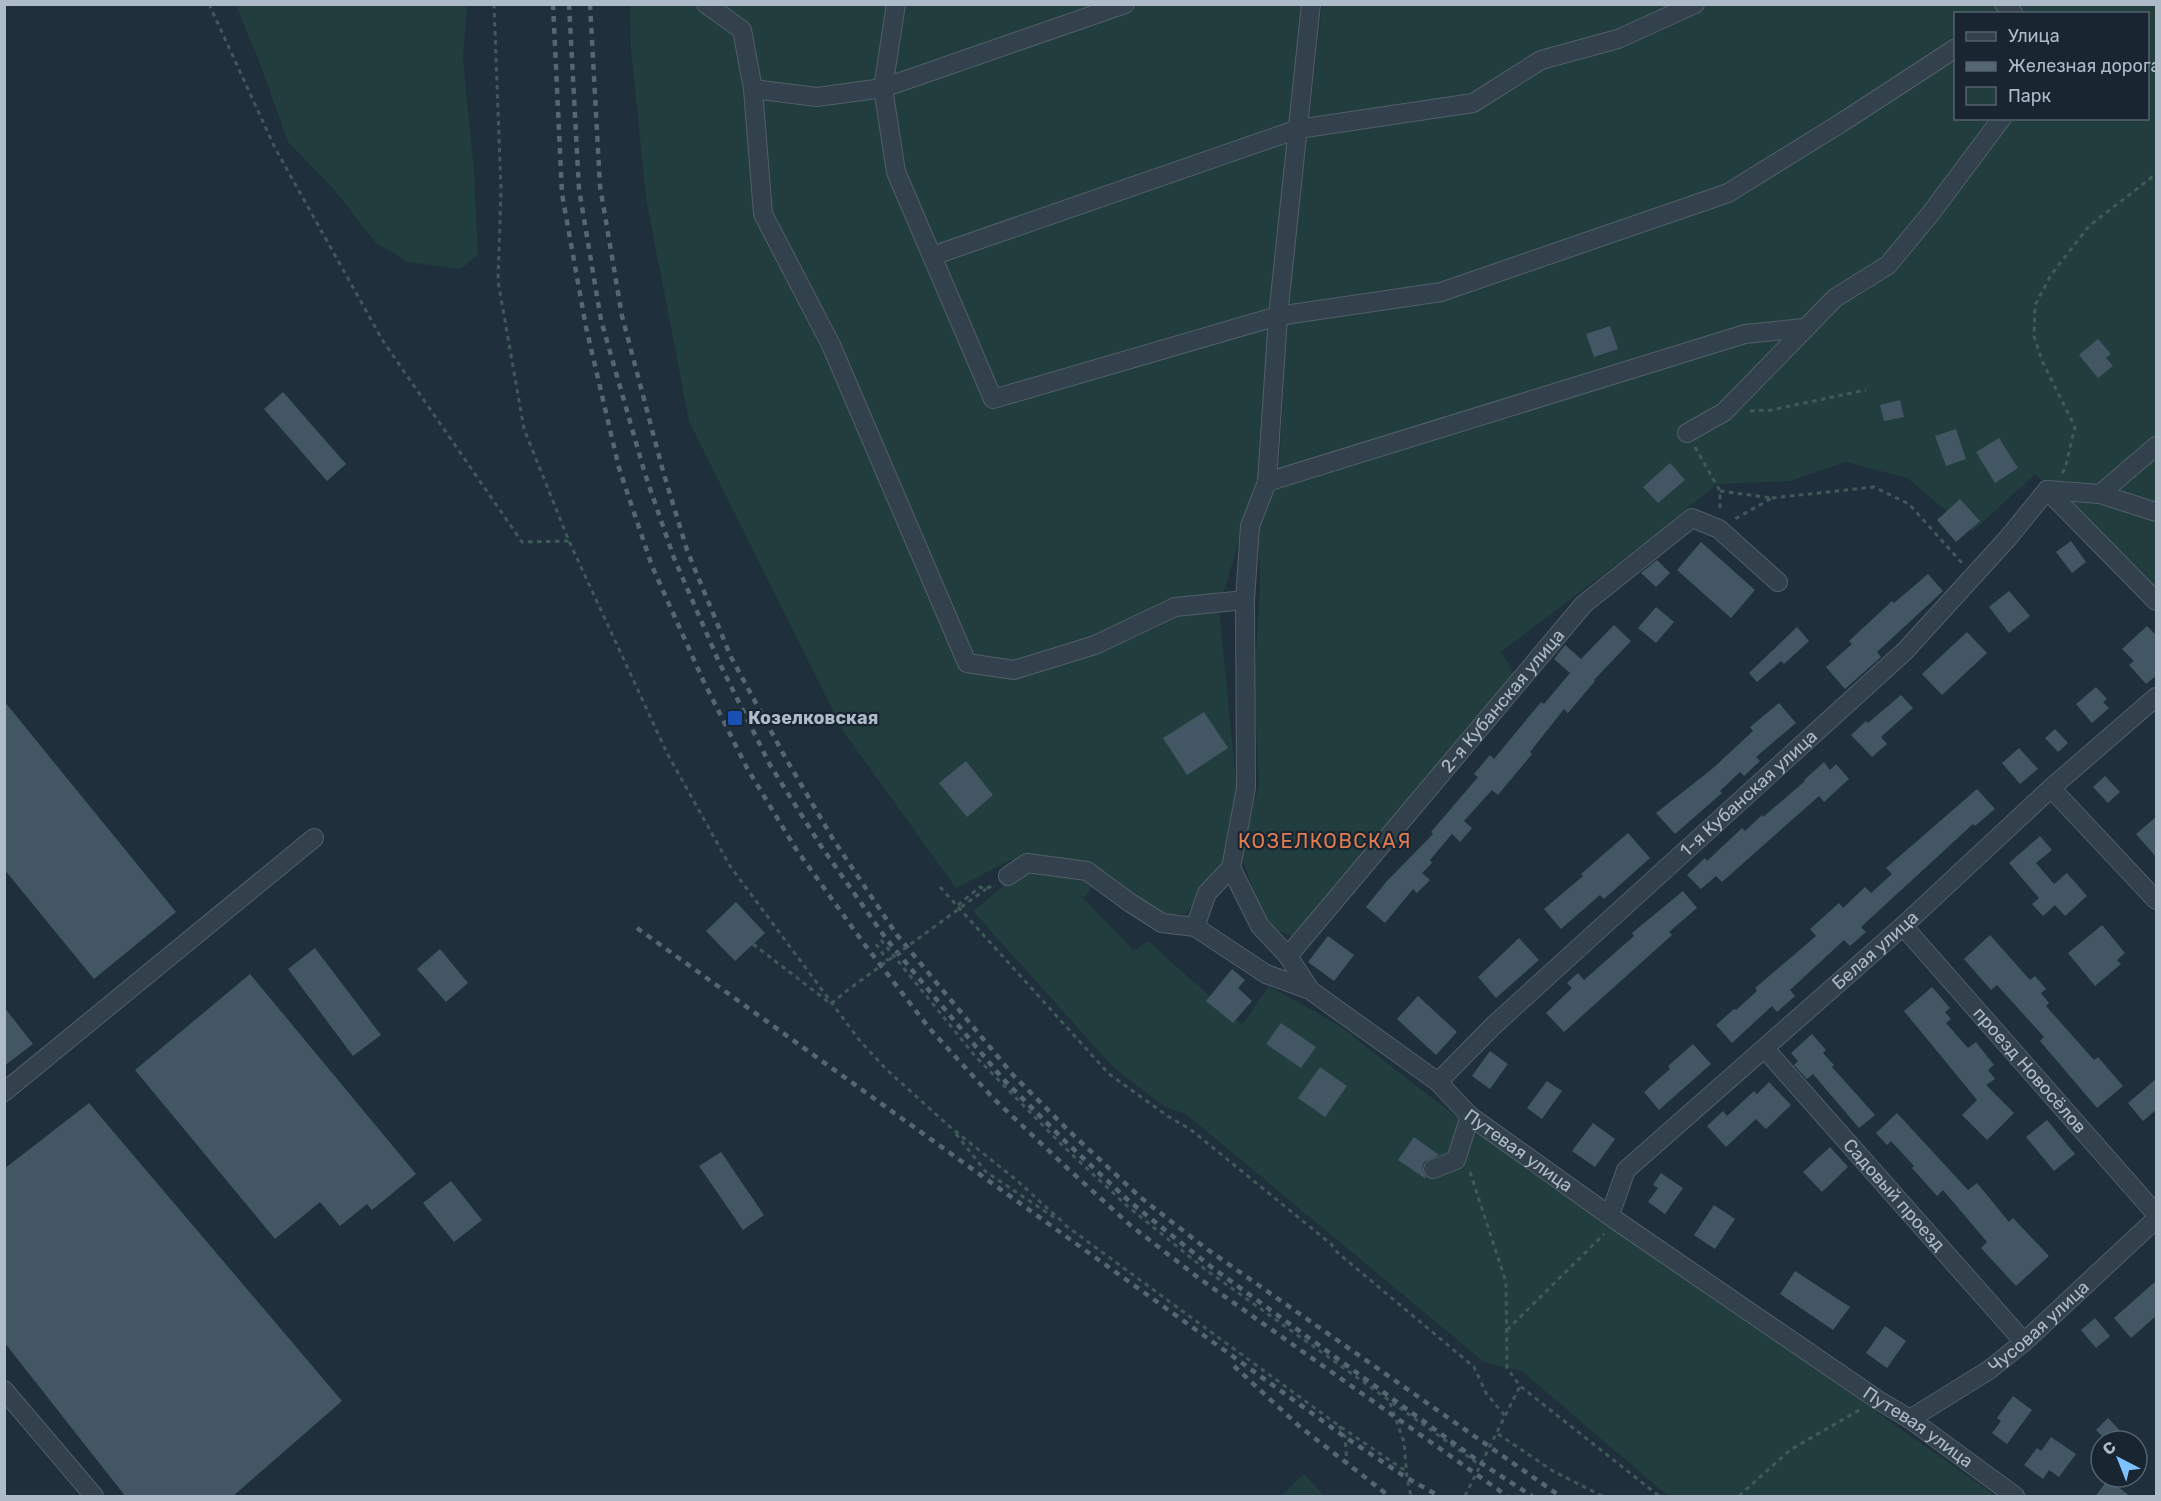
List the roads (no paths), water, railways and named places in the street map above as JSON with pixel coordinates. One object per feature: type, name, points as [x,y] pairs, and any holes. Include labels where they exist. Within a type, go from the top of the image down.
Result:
[{"type":"street","points":[[706,4],[742,30],[753,89],[763,214],[831,345],[967,663],[1014,670],[1095,645],[1175,607],[1245,600]]},
{"type":"street","points":[[896,4],[884,88],[896,172],[993,399],[1278,316],[1441,291],[1728,193],[1954,49]]},
{"type":"street","points":[[753,89],[817,97],[884,88],[1125,4]]},
{"type":"street","points":[[1195,927],[1207,893],[1231,868],[1246,788],[1245,600],[1250,526],[1267,482],[1278,316],[1311,4]]},
{"type":"street","points":[[932,256],[1298,129],[1473,103],[1541,60],[1618,39],[1695,4]]},
{"type":"street","points":[[1687,433],[1724,411],[1835,298],[1888,265],[1931,213],[2001,120]]},
{"type":"street","points":[[1267,482],[1744,334],[1804,328]]},
{"type":"street","points":[[2100,494],[2157,446]]},
{"type":"street","points":[[2047,490],[2100,494],[2157,512]]},
{"type":"street","points":[[2047,490],[2157,601]]},
{"type":"street","name":"1-я Кубанская улица","points":[[1438,1082],[1493,1026],[1905,651],[2008,538],[2047,490]]},
{"type":"street","name":"2-я Кубанская улица","points":[[1288,956],[1584,604],[1692,518],[1719,529],[1778,582]]},
{"type":"street","name":"Белая улица","points":[[1613,1218],[1626,1170],[1903,926],[2051,788],[2157,697]]},
{"type":"street","points":[[2051,788],[2157,900]]},
{"type":"street","points":[[4,1092],[314,838]]},
{"type":"street","name":"Путевая улица","points":[[1008,876],[1027,863],[1087,871],[1129,903],[1162,923],[1195,927],[1266,974],[1310,990],[1438,1082],[1470,1116],[1613,1218],[1878,1400],[1910,1419],[2015,1497]]},
{"type":"street","points":[[1231,868],[1260,926],[1288,956],[1310,990]]},
{"type":"street","name":"проезд Новосёлов","points":[[1903,926],[2157,1216]]},
{"type":"street","name":"Садовый проезд","points":[[1765,1049],[2024,1342]]},
{"type":"street","points":[[1433,1169],[1456,1160],[1470,1116]]},
{"type":"street","name":"Чусовая улица","points":[[1910,1419],[1989,1370],[2024,1342],[2157,1216]]},
{"type":"street","points":[[4,1390],[94,1497]]},
{"type":"railway","points":[[553,4],[562,194],[586,327],[619,468],[652,566],[703,680],[747,768],[796,849],[862,941],[930,1029],[994,1099],[1065,1166],[1130,1225],[1200,1279],[1507,1496]]},
{"type":"railway","points":[[569,4],[579,189],[601,320],[645,474],[674,558],[719,662],[770,765],[821,846],[887,940],[1003,1079],[1130,1202],[1210,1266],[1481,1463],[1532,1496]]},
{"type":"railway","points":[[590,4],[600,186],[622,316],[663,471],[687,550],[731,657],[833,839],[897,935],[1013,1075],[1140,1197],[1204,1247],[1560,1496]]},
{"type":"railway","points":[[637,928],[1345,1437],[1439,1496]]},
{"type":"railway","points":[[1234,1366],[1299,1426],[1389,1496]]},
{"type":"place","name":"Козелковская","points":[[735,718]]},
{"type":"district","name":"КОЗЕЛКОВСКАЯ","points":[[1325,841]]}]
